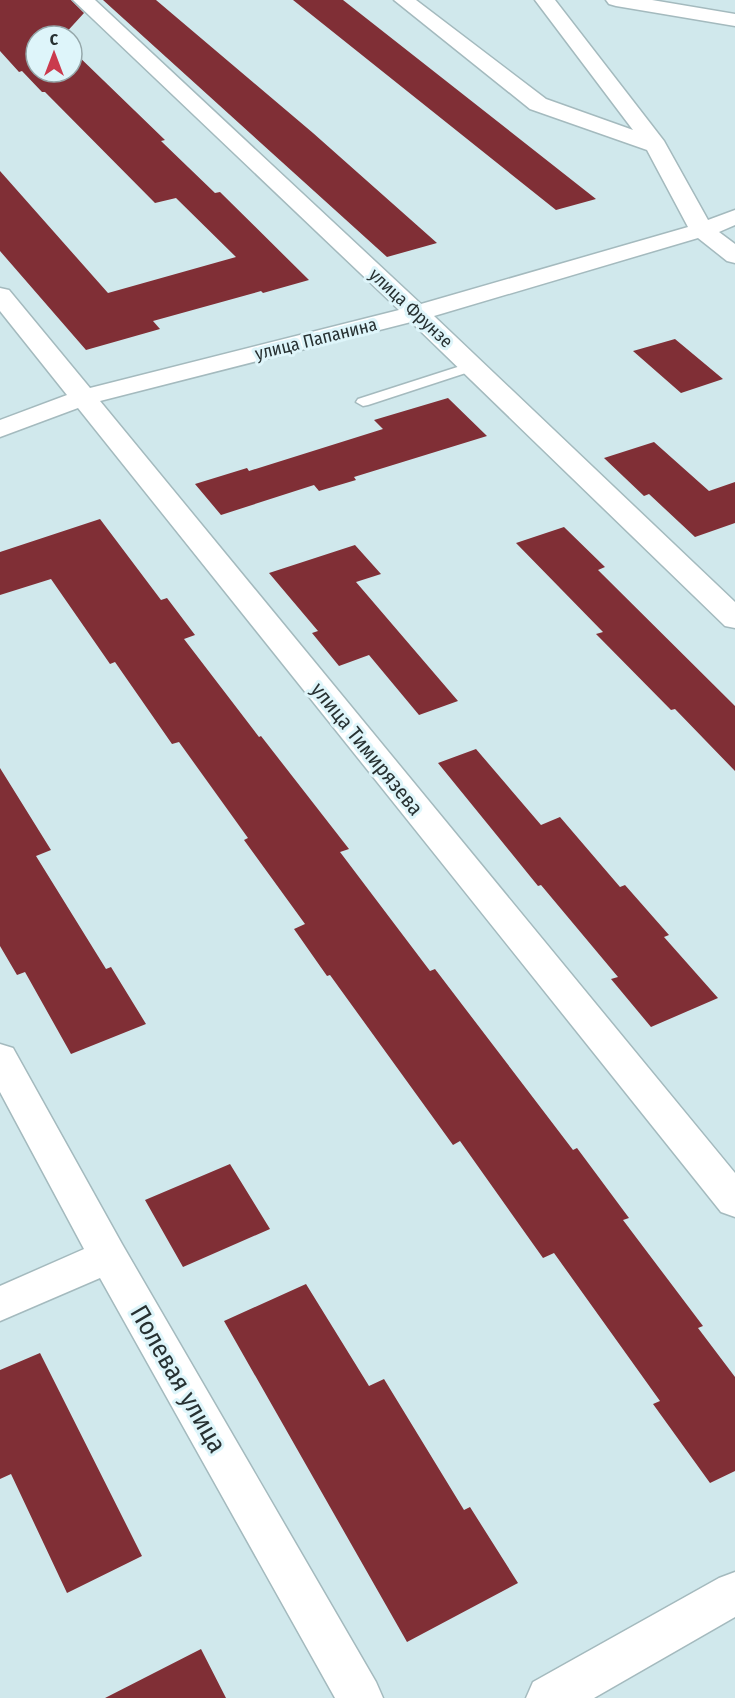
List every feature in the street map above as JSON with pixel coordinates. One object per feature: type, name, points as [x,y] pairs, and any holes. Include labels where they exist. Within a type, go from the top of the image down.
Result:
[{"type":"street","name":"улица Фрунзе","points":[[83,0],[473,366],[735,619]]},
{"type":"street","points":[[404,0],[538,104],[656,146]]},
{"type":"street","points":[[545,0],[656,146],[702,230],[735,256]]},
{"type":"street","points":[[616,0],[735,20]]},
{"type":"street","name":"улица Папанина","points":[[0,429],[82,398],[416,313],[702,230],[735,217]]},
{"type":"street","name":"улица Тимирязева","points":[[0,295],[735,1202]]},
{"type":"street","name":"Полевая улица","points":[[0,1058],[108,1256],[360,1698]]},
{"type":"street","points":[[0,1304],[108,1256]]},
{"type":"street","points":[[549,1698],[735,1593]]},
{"type":"lane","points":[[363,402],[473,366]]},
{"type":"building","points":[[0,0],[71,0],[84,13],[74,24],[24,24],[24,73],[19,72],[0,51]]},
{"type":"building","points":[[103,0],[156,0],[313,133],[437,243],[387,257]]},
{"type":"building","points":[[293,0],[343,0],[596,199],[556,210]]},
{"type":"building","points":[[84,62],[165,140],[161,141],[215,193],[220,192],[309,280],[153,321],[160,329],[86,350],[0,251],[0,171],[108,293],[236,257],[176,198],[155,203],[45,92],[42,92],[34,84],[84,84]]},
{"type":"building","points":[[675,339],[723,379],[681,393],[633,351]]},
{"type":"building","points":[[448,398],[487,436],[354,477],[356,480],[319,491],[314,485],[221,515],[195,484],[247,468],[249,471],[383,429],[374,420]]},
{"type":"building","points":[[654,442],[709,491],[735,482],[735,523],[695,537],[649,494],[644,496],[604,458]]},
{"type":"building","points":[[100,519],[161,600],[167,598],[195,635],[184,639],[349,849],[340,852],[430,971],[435,969],[573,1150],[577,1148],[629,1218],[623,1220],[703,1326],[698,1328],[735,1377],[735,1471],[710,1483],[653,1404],[660,1401],[554,1253],[543,1258],[460,1141],[453,1145],[330,975],[327,976],[294,929],[305,924],[244,840],[248,838],[179,742],[172,744],[115,662],[110,664],[51,579],[0,595],[0,552]]},
{"type":"building","points":[[564,527],[605,567],[598,570],[735,706],[735,771],[675,709],[671,710],[596,634],[603,632],[516,543]]},
{"type":"building","points":[[355,545],[381,574],[356,582],[458,701],[419,715],[369,655],[339,666],[312,633],[318,631],[269,573]]},
{"type":"building","points":[[476,749],[541,825],[560,817],[620,887],[625,885],[669,935],[664,937],[718,998],[651,1027],[611,979],[618,977],[541,885],[538,886],[438,763]]},
{"type":"building","points":[[0,768],[51,850],[36,856],[106,969],[111,967],[146,1024],[71,1054],[25,972],[17,975],[0,946]]},
{"type":"building","points":[[230,1164],[270,1229],[183,1267],[145,1200]]},
{"type":"building","points":[[306,1284],[369,1386],[384,1379],[464,1510],[470,1507],[518,1583],[407,1642],[224,1321]]},
{"type":"building","points":[[40,1353],[142,1556],[67,1593],[11,1474],[0,1479],[0,1370]]},
{"type":"building","points":[[201,1649],[226,1698],[105,1698]]}]
